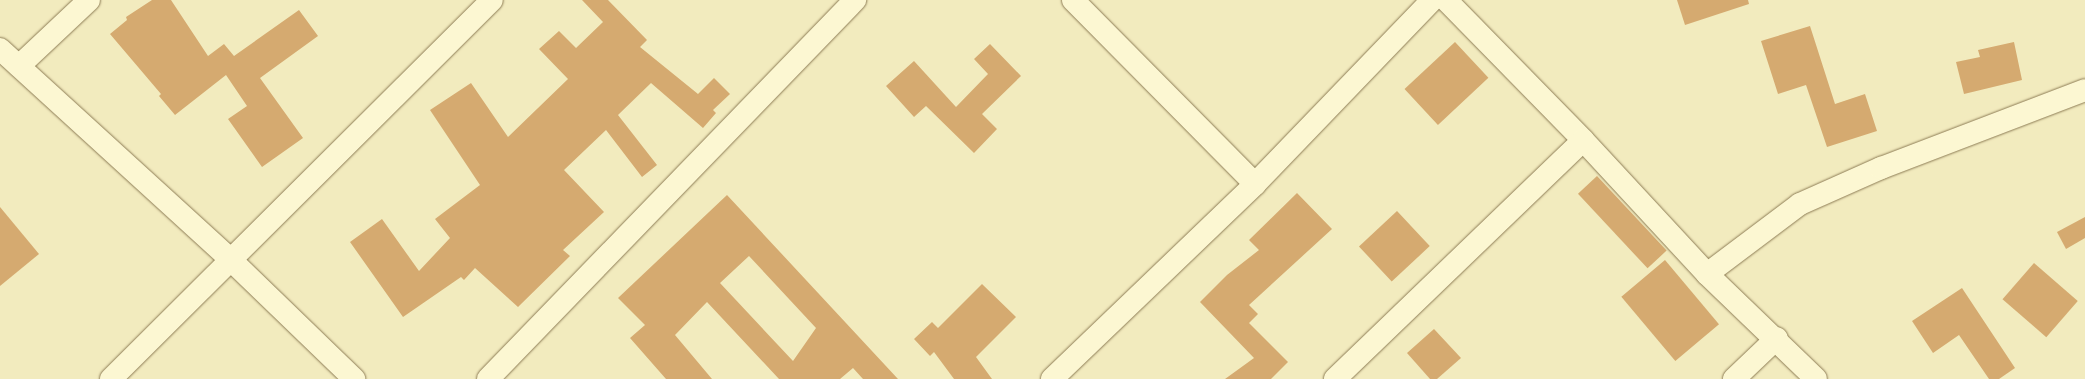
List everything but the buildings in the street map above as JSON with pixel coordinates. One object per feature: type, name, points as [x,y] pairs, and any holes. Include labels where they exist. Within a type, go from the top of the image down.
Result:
[{"type":"street","points":[[20,66],[89,0]]},
{"type":"street","points":[[111,379],[232,261],[492,0]]},
{"type":"street","points":[[488,379],[855,0]]},
{"type":"street","points":[[1073,0],[1255,184]]},
{"type":"street","points":[[1052,379],[1255,184],[1432,0]]},
{"type":"street","points":[[1446,0],[1582,140],[1707,274],[1776,338],[1816,379]]},
{"type":"street","points":[[0,49],[232,261],[354,379]]},
{"type":"street","points":[[1707,274],[1800,204],[1882,168],[2085,90]]},
{"type":"street","points":[[1335,379],[1582,140]]},
{"type":"street","points":[[1734,379],[1776,338]]}]
